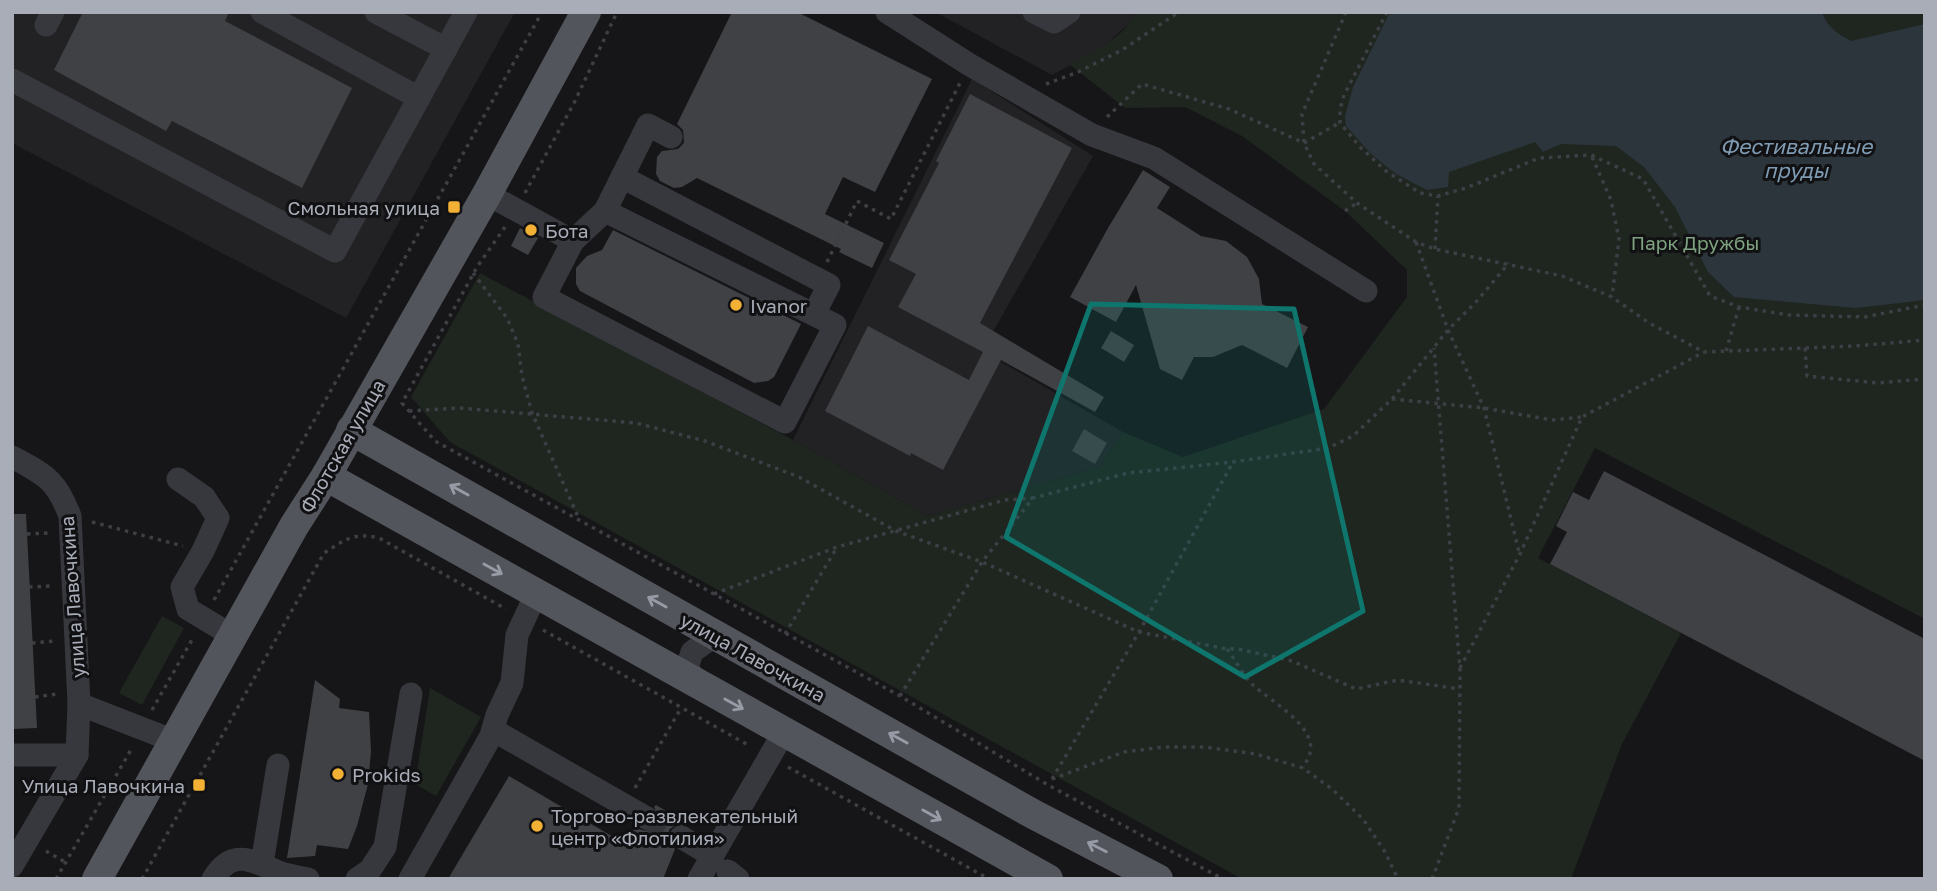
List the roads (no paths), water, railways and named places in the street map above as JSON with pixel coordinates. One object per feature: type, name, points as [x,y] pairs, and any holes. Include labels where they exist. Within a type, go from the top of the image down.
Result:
[{"type":"main road","name":"Флотская улица","points":[[97,879],[294,526],[326,476],[487,194],[586,12]]},
{"type":"main road","name":"улица Лавочкина","points":[[351,430],[1032,814],[1158,879]]},
{"type":"main road","points":[[326,476],[536,594],[690,696],[784,732],[1048,879]]},
{"type":"street","points":[[261,12],[419,98]]},
{"type":"street","points":[[376,12],[446,49]]},
{"type":"street","points":[[12,80],[335,251],[466,12]]},
{"type":"street","points":[[887,12],[970,65],[1092,135],[1154,158],[1366,291]]},
{"type":"street","points":[[1034,12],[1054,22],[1069,12]]},
{"type":"street","points":[[605,211],[835,325],[785,422],[544,297],[573,241],[605,211],[648,125],[671,137]]},
{"type":"street","points":[[622,177],[829,285],[814,314]]},
{"type":"street","points":[[487,194],[573,241]]},
{"type":"street","name":"улица Лавочкина","points":[[12,457],[47,476],[62,493],[70,516],[72,699],[174,741]]},
{"type":"street","points":[[178,479],[204,496],[218,518],[182,587],[187,609],[233,636]]},
{"type":"street","points":[[410,879],[493,730],[512,683],[519,628],[536,594]]},
{"type":"street","points":[[690,696],[687,668],[692,652],[698,645],[710,639],[723,639]]},
{"type":"street","points":[[356,879],[370,870],[385,846],[411,694]]},
{"type":"street","points":[[12,866],[77,755],[72,699]]},
{"type":"street","points":[[493,730],[645,817]]},
{"type":"street","points":[[699,879],[726,869],[784,732]]},
{"type":"street","points":[[12,755],[77,755]]},
{"type":"street","points":[[262,864],[278,765]]},
{"type":"street","points":[[681,837],[726,869]]},
{"type":"street","points":[[213,879],[222,867],[250,858],[287,875],[308,879]]},
{"type":"water","name":"Фестивальные пруды","points":[[1390,12],[1822,12],[1834,29],[1851,41],[1925,24],[1925,300],[1856,308],[1734,297],[1708,272],[1675,207],[1644,167],[1616,146],[1561,144],[1543,152],[1535,142],[1449,172],[1448,187],[1427,190],[1396,174],[1371,154],[1346,126],[1345,116],[1353,87]]},
{"type":"tunnel","points":[[645,817],[681,837]]},
{"type":"place","name":"Смольная улица","points":[[454,207]]},
{"type":"place","name":"Бота","points":[[531,230]]},
{"type":"place","name":"Ivanor","points":[[736,305]]},
{"type":"place","name":"Prokids","points":[[338,774]]},
{"type":"place","name":"Улица Лавочкина","points":[[199,785]]},
{"type":"place","name":"Торгово-развлекательный центр «Флотилия»","points":[[537,826]]},
{"type":"park label","name":"Парк Дружбы","points":[[1695,242]]}]
